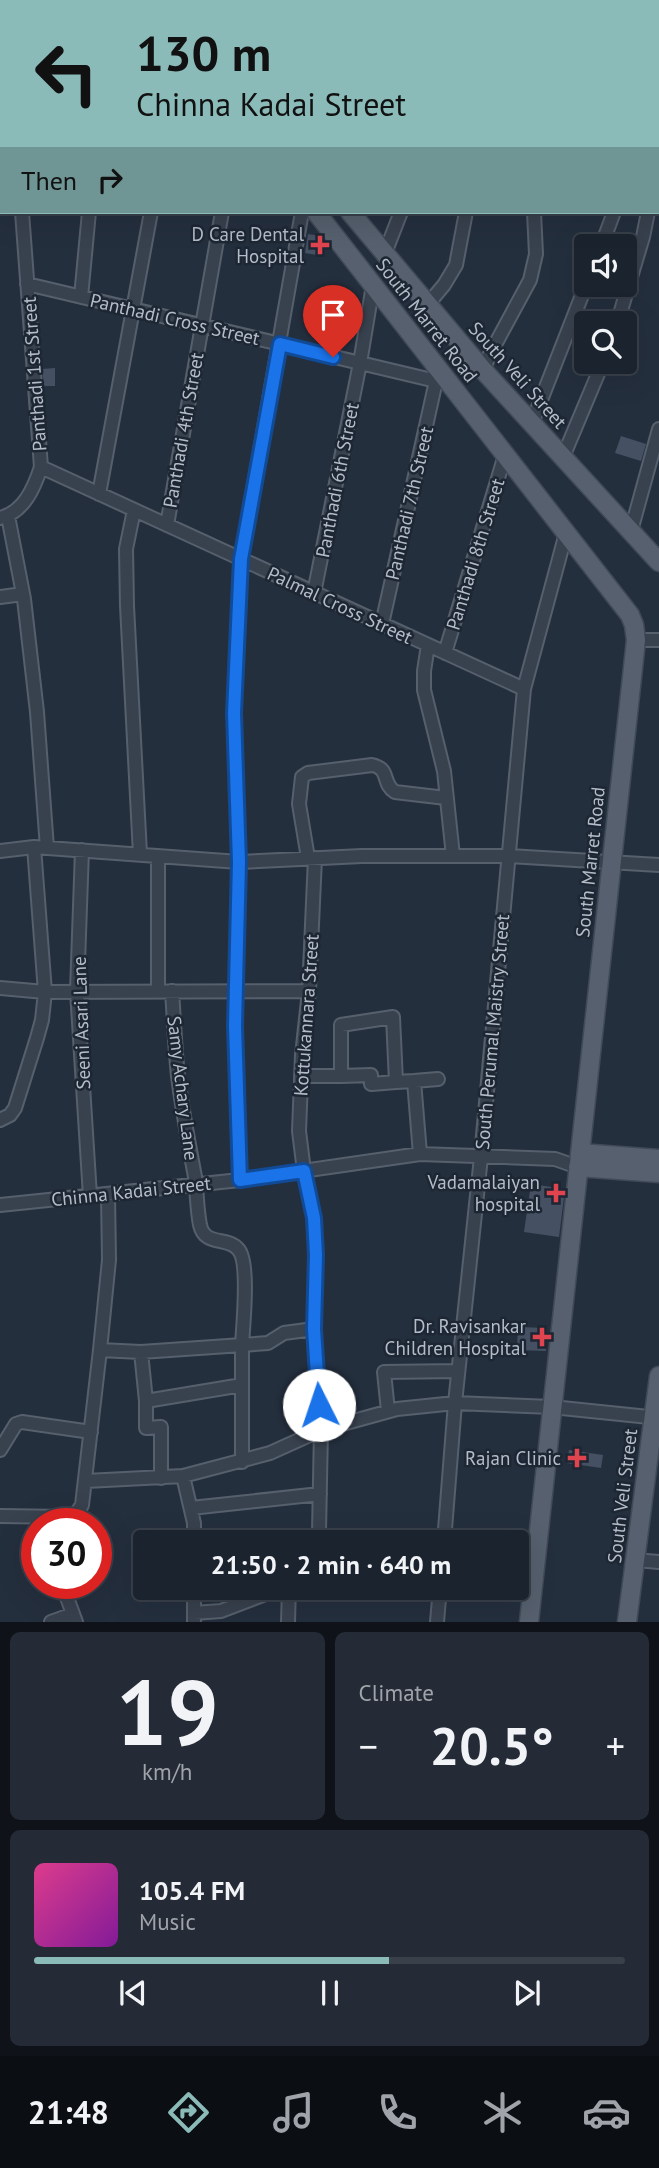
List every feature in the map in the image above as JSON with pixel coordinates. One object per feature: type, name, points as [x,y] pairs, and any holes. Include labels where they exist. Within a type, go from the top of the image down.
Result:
[{"type":"main road","name":"South Marret Road","points":[[318,214],[440,378],[505,455],[630,615],[634,625],[636,640],[529,1622]]},
{"type":"main road","name":"South Veli Street","points":[[352,214],[483,370],[659,562]]},
{"type":"main road","points":[[579,1160],[659,1159]]},
{"type":"main road","points":[[579,1160],[659,1173]]},
{"type":"main road","name":"South Veli Street","points":[[628,1622],[635,1560],[652,1490],[659,1376]]},
{"type":"street","name":"Panthadi 1st Street","points":[[4,517],[25,501],[35,486],[41,467],[22,214]]},
{"type":"street","points":[[81,297],[89,214]]},
{"type":"street","points":[[99,494],[151,214]]},
{"type":"street","name":"Panthadi 4th Street","points":[[167,525],[222,214]]},
{"type":"street","points":[[240,1180],[235,1026],[239,862],[234,713],[241,559],[302,214]]},
{"type":"street","points":[[385,253],[400,214]]},
{"type":"street","points":[[428,304],[456,265],[466,214]]},
{"type":"street","points":[[483,370],[530,279],[535,263],[534,214]]},
{"type":"street","points":[[606,234],[613,214]]},
{"type":"street","points":[[621,311],[648,214]]},
{"type":"street","name":"Panthadi Cross Street","points":[[27,284],[360,363],[440,378]]},
{"type":"street","name":"Panthadi 6th Street","points":[[314,593],[373,285]]},
{"type":"street","points":[[532,423],[581,297]]},
{"type":"street","points":[[563,457],[598,374]]},
{"type":"street","name":"Panthadi 7th Street","points":[[382,624],[440,378]]},
{"type":"street","points":[[631,531],[659,429]]},
{"type":"street","name":"Panthadi 8th Street","points":[[445,653],[505,455]]},
{"type":"street","name":"Palmal Cross Street","points":[[41,467],[524,690]]},
{"type":"street","points":[[134,510],[126,561],[140,854]]},
{"type":"street","points":[[4,517],[23,594],[37,712],[47,848]]},
{"type":"street","name":"South Perumal Maistry Street","points":[[445,1530],[524,690],[566,533]]},
{"type":"street","points":[[0,597],[23,594]]},
{"type":"street","points":[[636,640],[659,640]]},
{"type":"street","points":[[428,645],[424,690],[442,762],[453,856]]},
{"type":"street","name":"Kottukannara Street","points":[[319,1530],[321,1430],[314,1329],[316,1255],[314,1218],[299,1132],[309,990],[312,858],[299,792],[302,777],[308,773],[372,765],[383,770],[390,789],[395,792],[446,798]]},
{"type":"street","points":[[0,1119],[10,1115],[15,1108],[42,1020],[45,992],[34,847]]},
{"type":"street","points":[[0,851],[34,847],[239,862],[362,856],[509,856],[659,865]]},
{"type":"street","name":"Seeni Asari Lane","points":[[82,850],[77,991],[90,1196]]},
{"type":"street","points":[[158,856],[158,991]]},
{"type":"street","points":[[0,988],[45,992],[309,990]]},
{"type":"street","name":"Samy Achary Lane","points":[[172,990],[178,1076],[202,1231],[211,1240],[239,1249],[243,1259],[245,1275],[242,1345]]},
{"type":"street","points":[[341,1076],[341,1025],[393,1017],[396,1082]]},
{"type":"street","points":[[301,1076],[371,1075],[371,1084],[438,1079]]},
{"type":"street","points":[[414,1081],[420,1154]]},
{"type":"street","name":"Chinna Kadai Street","points":[[0,1205],[240,1180],[420,1154],[579,1160]]},
{"type":"street","points":[[80,1508],[86,1482],[100,1350],[108,1260],[108,1194]]},
{"type":"street","points":[[100,1350],[141,1352],[268,1343],[284,1333],[314,1329]]},
{"type":"street","points":[[242,1345],[242,1462]]},
{"type":"street","points":[[141,1352],[146,1428],[161,1427],[161,1478]]},
{"type":"street","points":[[388,1411],[384,1372],[458,1371]]},
{"type":"street","points":[[146,1401],[242,1385]]},
{"type":"street","points":[[86,1482],[183,1476],[242,1462],[270,1453],[321,1430],[388,1411],[455,1403],[552,1407],[656,1418]]},
{"type":"street","points":[[0,1450],[16,1424],[22,1422],[91,1432]]},
{"type":"street","points":[[183,1476],[194,1530]]},
{"type":"street","points":[[191,1508],[320,1493]]},
{"type":"street","points":[[0,1517],[21,1519]]},
{"type":"street","points":[[635,1560],[659,1562]]},
{"type":"street","points":[[51,1622],[75,1618],[68,1599]]},
{"type":"street","points":[[194,1600],[194,1618],[250,1600]]},
{"type":"street","points":[[288,1622],[289,1600]]},
{"type":"street","points":[[437,1622],[439,1600]]},
{"type":"building","points":[[308,234],[320,236],[326,243],[323,256],[305,253]]},
{"type":"building","points":[[55,368],[55,386],[44,386],[42,369]]},
{"type":"building","points":[[621,436],[646,444],[641,461],[615,453]]},
{"type":"building","points":[[531,1184],[565,1189],[559,1237],[524,1232]]},
{"type":"building","points":[[518,1327],[546,1328],[546,1351],[517,1350]]},
{"type":"building","points":[[569,1450],[603,1455],[601,1468],[567,1463]]},
{"type":"place","name":"D Care Dental Hospital","points":[[320,245]]},
{"type":"place","name":"Vadamalaiyan hospital","points":[[556,1193]]},
{"type":"place","name":"Dr. Ravisankar Children Hospital","points":[[542,1337]]},
{"type":"place","name":"Rajan Clinic","points":[[577,1458]]},
{"type":"route","points":[[319,1405],[314,1329],[314,1218],[304,1171],[240,1180],[235,1026],[239,862],[234,713],[241,559],[280,344],[333,357]]}]
